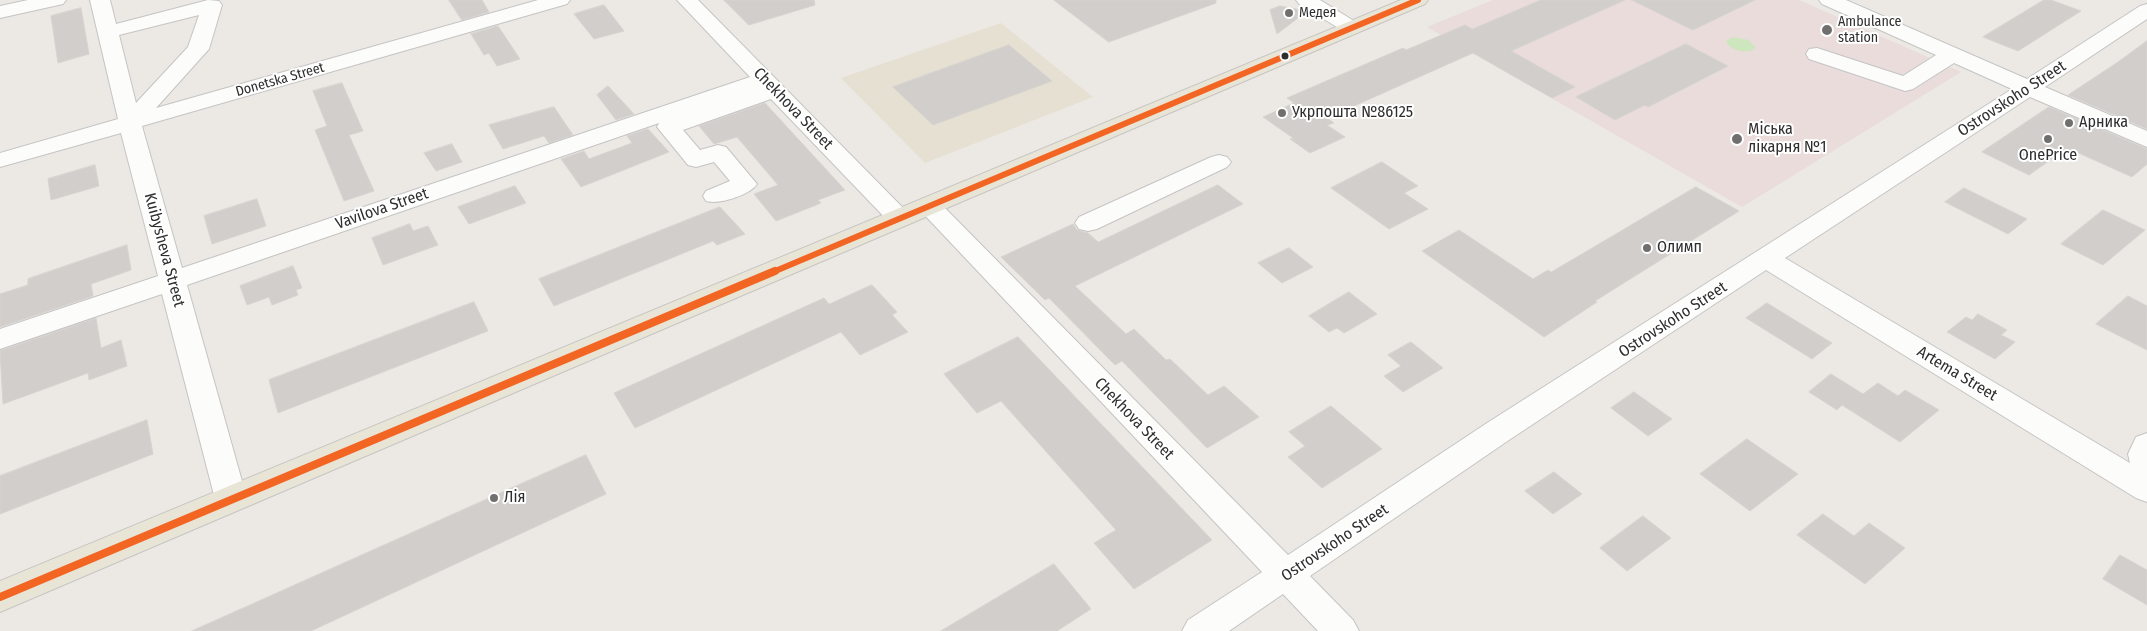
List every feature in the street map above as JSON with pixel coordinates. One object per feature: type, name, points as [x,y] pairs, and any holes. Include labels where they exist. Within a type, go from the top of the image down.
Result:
[{"type":"main road","points":[[0,597],[1418,0]]},
{"type":"street","points":[[0,12],[56,0]]},
{"type":"street","name":"Kuibysheva Street","points":[[100,0],[130,123],[231,499]]},
{"type":"street","name":"Donetska Street","points":[[0,160],[560,0]]},
{"type":"street","name":"Chekhova Street","points":[[688,0],[900,218]]},
{"type":"street","points":[[1306,0],[1352,28]]},
{"type":"street","points":[[1829,0],[2147,140]]},
{"type":"street","points":[[108,32],[212,5],[198,49],[130,123]]},
{"type":"street","name":"Ostrovskoho Street","points":[[1200,631],[1286,576],[1540,404],[1767,259],[2147,10]]},
{"type":"street","points":[[1817,54],[1905,84],[1951,54]]},
{"type":"street","points":[[715,196],[745,184],[718,152],[696,160],[668,127],[767,93],[764,80]]},
{"type":"street","name":"Vavilova Street","points":[[0,339],[764,80]]},
{"type":"street","points":[[1088,224],[1219,162]]},
{"type":"street","name":"Chekhova Street","points":[[929,206],[1341,631]]},
{"type":"street","name":"Artema Street","points":[[1767,259],[2147,489]]},
{"type":"street","points":[[2147,445],[2143,454],[2147,470]]},
{"type":"shaded area","name":"Міська лікарня №1","points":[[1493,0],[1799,0],[1961,72],[1742,207],[1427,27]]},
{"type":"shaded area","points":[[1001,23],[1093,97],[925,163],[841,78]]},
{"type":"green space","points":[[1733,37],[1749,40],[1756,48],[1748,51],[1739,51],[1731,47],[1726,41]]},
{"type":"building","points":[[449,0],[482,0],[489,12],[462,20]]},
{"type":"building","points":[[724,0],[814,0],[815,5],[749,25]]},
{"type":"building","points":[[1054,0],[1216,0],[1216,3],[1109,42]]},
{"type":"building","points":[[1541,0],[1625,0],[1511,51],[1575,87],[1552,98],[1473,53],[1327,118],[1334,123],[1327,125],[1345,137],[1310,153],[1290,139],[1293,138],[1263,117],[1294,103],[1287,98],[1403,48],[1406,50],[1465,25],[1472,29]]},
{"type":"building","points":[[1632,0],[1755,0],[1693,30]]},
{"type":"building","points":[[2044,0],[2051,0],[2081,11],[2018,51],[1983,37]]},
{"type":"building","points":[[604,5],[624,31],[594,39],[574,14]]},
{"type":"building","points":[[1280,6],[1307,11],[1277,34],[1270,10]]},
{"type":"building","points":[[81,8],[89,54],[58,63],[51,16]]},
{"type":"building","points":[[498,26],[520,59],[497,66],[489,53],[484,55],[471,34]]},
{"type":"building","points":[[2147,41],[2147,129],[2068,95],[2118,62]]},
{"type":"building","points":[[1686,44],[1728,66],[1648,107],[1645,105],[1615,120],[1576,97]]},
{"type":"building","points":[[1009,45],[1052,81],[933,125],[893,87]]},
{"type":"building","points":[[342,83],[363,131],[349,135],[374,191],[344,201],[315,130],[327,126],[313,91]]},
{"type":"building","points":[[608,86],[634,114],[616,120],[597,95]]},
{"type":"building","points":[[765,103],[845,190],[818,200],[821,203],[776,221],[754,194],[778,185],[737,137],[714,144],[699,126]]},
{"type":"building","points":[[554,107],[573,135],[549,143],[544,136],[503,149],[489,125]]},
{"type":"building","points":[[2049,107],[2147,149],[2147,164],[2132,177],[2072,150],[2068,153],[2063,151],[2029,175],[1982,152]]},
{"type":"building","points":[[648,129],[669,152],[581,187],[561,159],[584,151],[589,159],[632,143],[627,136]]},
{"type":"building","points":[[452,144],[462,162],[436,171],[424,153]]},
{"type":"building","points":[[1382,162],[1418,186],[1404,193],[1428,209],[1389,229],[1331,188]]},
{"type":"building","points":[[95,165],[99,186],[51,200],[48,179]]},
{"type":"building","points":[[1218,185],[1243,204],[1075,286],[1126,334],[1134,329],[1166,360],[1170,359],[1208,395],[1224,386],[1259,417],[1207,448],[1122,361],[1115,365],[1049,298],[1045,300],[1001,257],[1073,224],[1077,230],[1088,233],[1098,242]]},
{"type":"building","points":[[515,186],[526,203],[469,224],[458,207]]},
{"type":"building","points":[[1696,187],[1739,211],[1595,301],[1597,302],[1544,337],[1422,251],[1459,230],[1533,279],[1548,270],[1551,272]]},
{"type":"building","points":[[1964,188],[2027,219],[2008,234],[1945,202]]},
{"type":"building","points":[[257,199],[266,226],[212,244],[204,216]]},
{"type":"building","points":[[720,207],[745,234],[717,245],[713,241],[554,306],[539,279]]},
{"type":"building","points":[[2103,210],[2145,230],[2103,265],[2061,244]]},
{"type":"building","points":[[410,224],[413,231],[428,226],[438,245],[383,265],[372,238]]},
{"type":"building","points":[[127,245],[131,270],[91,284],[93,296],[0,327],[0,294],[28,285],[28,279]]},
{"type":"building","points":[[1289,248],[1313,267],[1282,283],[1258,263]]},
{"type":"building","points":[[293,266],[302,288],[296,290],[298,295],[272,305],[269,297],[247,305],[240,286]]},
{"type":"building","points":[[872,285],[897,312],[892,315],[908,332],[860,355],[841,332],[635,428],[614,393],[824,298],[829,304]]},
{"type":"building","points":[[1349,292],[1377,314],[1344,333],[1337,328],[1329,332],[1309,316]]},
{"type":"building","points":[[2128,296],[2147,306],[2147,350],[2096,324]]},
{"type":"building","points":[[474,302],[488,331],[278,413],[269,380]]},
{"type":"building","points":[[1767,303],[1832,343],[1812,359],[1746,318]]},
{"type":"building","points":[[1978,314],[2007,330],[2001,335],[2015,342],[1995,359],[1947,332],[1966,317],[1972,320]]},
{"type":"building","points":[[96,318],[101,348],[121,340],[127,366],[89,380],[88,373],[3,404],[0,351]]},
{"type":"building","points":[[1018,337],[1212,540],[1134,589],[1094,543],[1116,530],[1001,401],[977,413],[944,374]]},
{"type":"building","points":[[1411,342],[1443,368],[1403,392],[1384,376],[1401,366],[1388,355]]},
{"type":"building","points":[[1831,374],[1863,394],[1878,383],[1898,396],[1905,390],[1939,410],[1900,442],[1842,405],[1837,410],[1809,392]]},
{"type":"building","points":[[1634,392],[1672,419],[1648,436],[1611,408]]},
{"type":"building","points":[[1331,406],[1382,449],[1322,488],[1288,457],[1305,446],[1289,432]]},
{"type":"building","points":[[147,420],[153,454],[0,514],[0,476]]},
{"type":"building","points":[[1747,439],[1798,474],[1750,511],[1700,474]]},
{"type":"building","points":[[586,455],[606,494],[311,631],[192,631]]},
{"type":"building","points":[[1554,472],[1582,494],[1553,514],[1525,491]]},
{"type":"building","points":[[1823,514],[1854,536],[1869,523],[1905,548],[1865,584],[1797,535]]},
{"type":"building","points":[[1643,516],[1671,538],[1627,571],[1600,548]]},
{"type":"building","points":[[2120,555],[2147,570],[2147,605],[2103,579]]},
{"type":"building","points":[[1054,564],[1091,609],[1057,631],[941,631]]},
{"type":"transit line","points":[[0,597],[1418,0]]},
{"type":"place","name":"Медея","points":[[1289,13]]},
{"type":"place","name":"Ambulance station","points":[[1827,30]]},
{"type":"place","name":"Укрпошта №86125","points":[[1282,113]]},
{"type":"place","name":"Арника","points":[[2069,123]]},
{"type":"place","name":"Міська лікарня №1","points":[[1737,139]]},
{"type":"place","name":"OnePrice","points":[[2048,139]]},
{"type":"place","name":"Олимп","points":[[1647,248]]},
{"type":"place","name":"Лія","points":[[494,498]]}]
